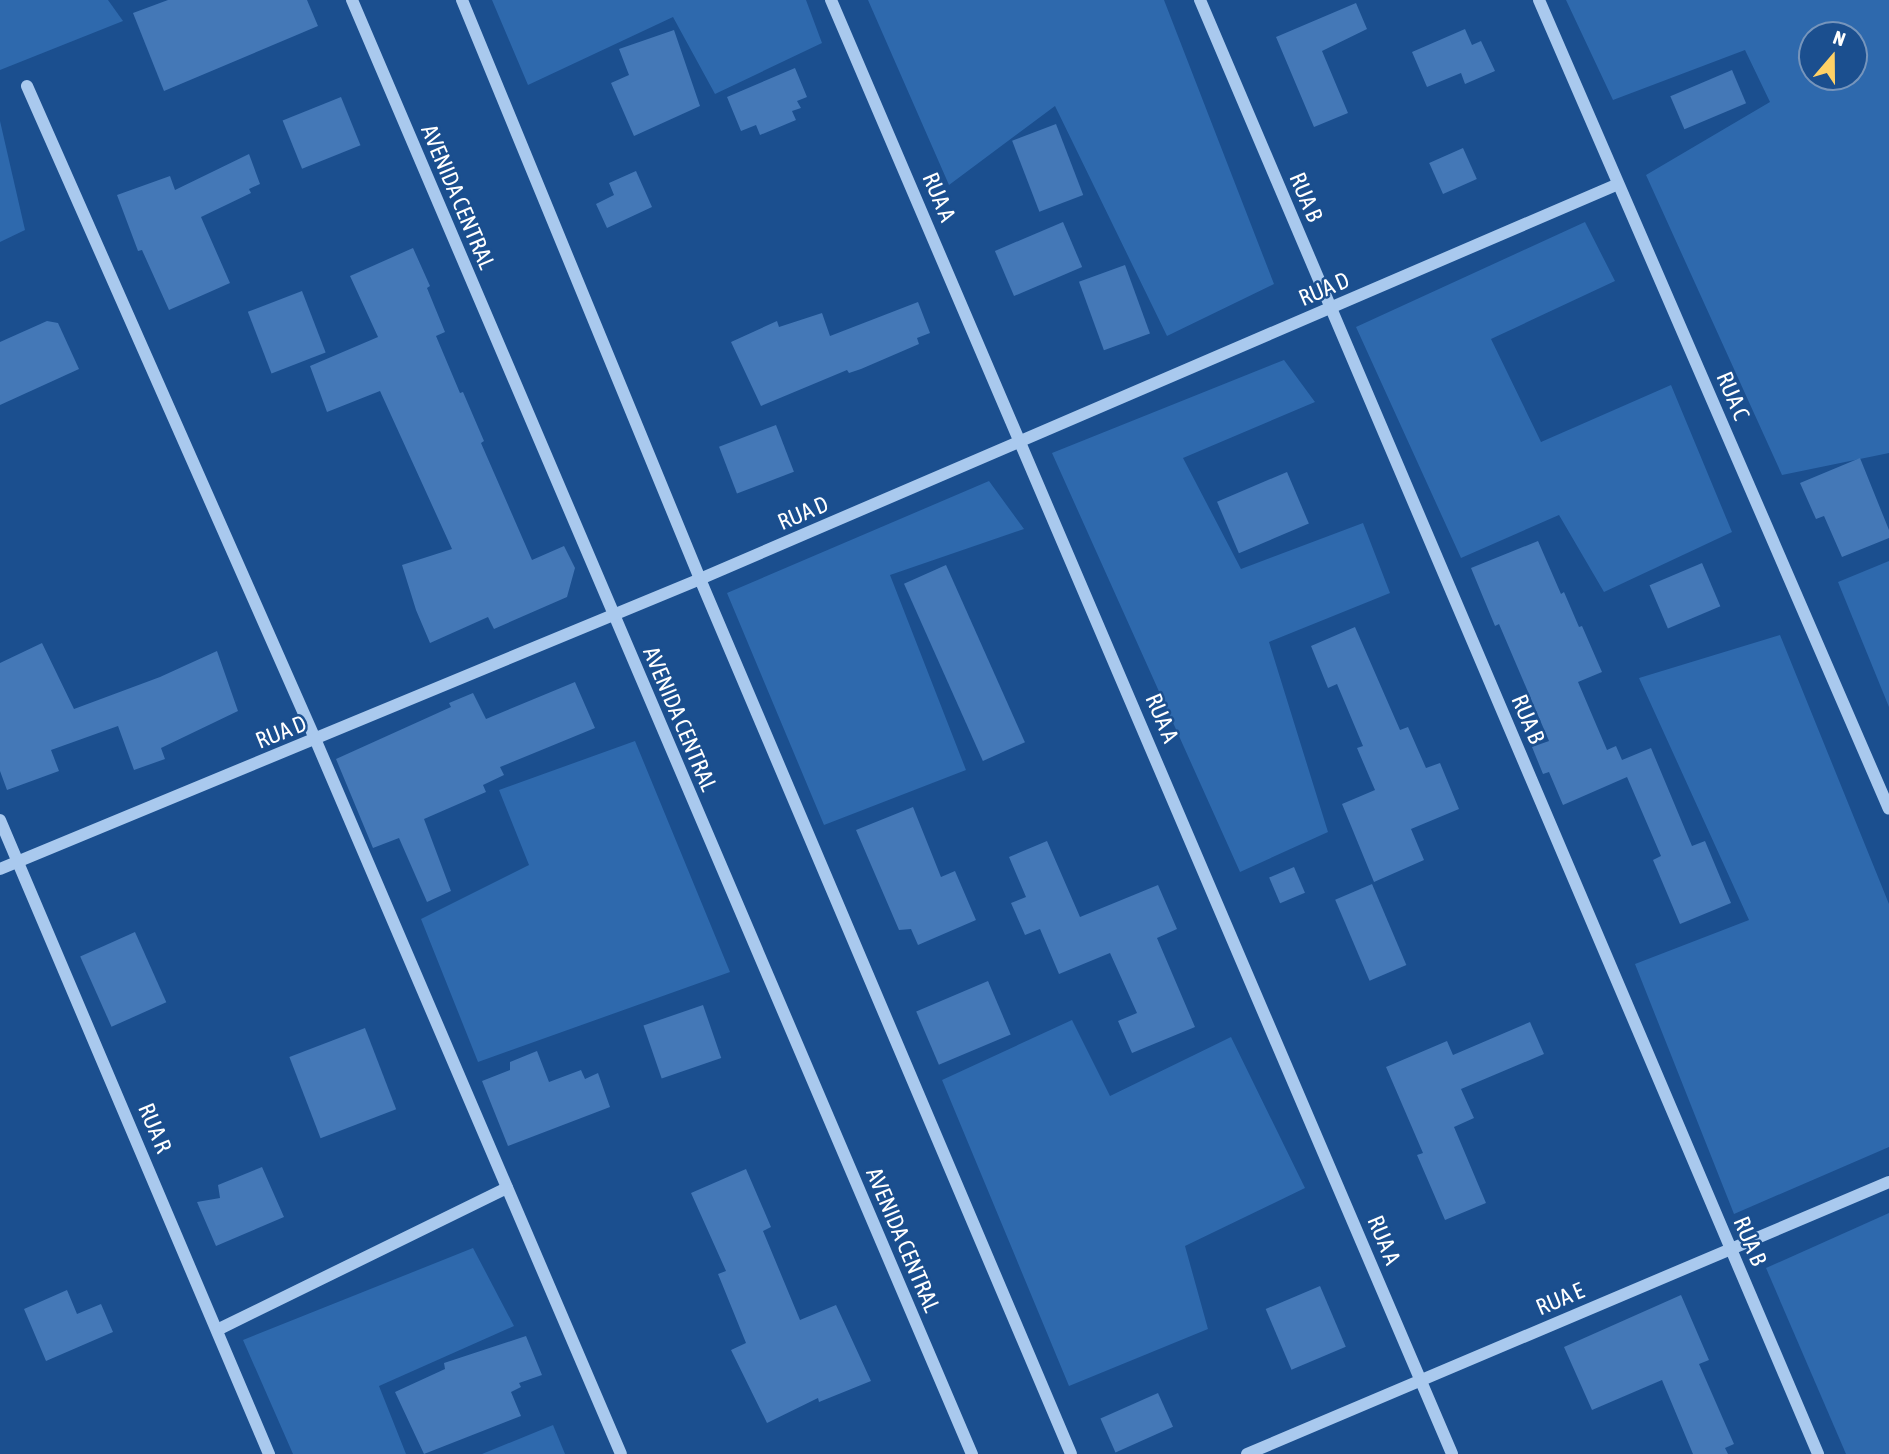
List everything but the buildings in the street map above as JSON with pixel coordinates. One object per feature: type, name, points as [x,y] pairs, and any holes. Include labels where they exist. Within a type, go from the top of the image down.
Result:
[{"type":"street","name":"AVENIDA CENTRAL","points":[[352,0],[611,613],[972,1454]]},
{"type":"street","points":[[462,0],[699,579],[1071,1454]]},
{"type":"street","name":"RUA A","points":[[831,0],[1452,1454]]},
{"type":"street","name":"RUA B","points":[[1200,0],[1818,1454]]},
{"type":"street","name":"RUA C","points":[[1539,0],[1889,809]]},
{"type":"street","points":[[27,86],[316,741],[621,1454]]},
{"type":"street","name":"RUA D","points":[[0,869],[316,741],[611,613],[699,579],[1022,443],[1618,184]]},
{"type":"street","name":"RUA R","points":[[0,820],[269,1454]]},
{"type":"street","name":"RUA E","points":[[1247,1454],[1889,1182]]},
{"type":"street","points":[[216,1330],[507,1188]]},
{"type":"shaded area","points":[[0,0],[108,0],[123,21],[0,70]]},
{"type":"shaded area","points":[[492,0],[806,0],[822,43],[715,94],[673,17],[528,85]]},
{"type":"shaded area","points":[[868,0],[1164,0],[1274,284],[1167,336],[1055,106],[949,185]]},
{"type":"shaded area","points":[[1566,0],[1889,0],[1889,453],[1782,475],[1646,175],[1770,102],[1745,50],[1613,100]]},
{"type":"shaded area","points":[[0,121],[25,230],[0,242]]},
{"type":"shaded area","points":[[1585,222],[1615,281],[1491,339],[1541,442],[1671,385],[1732,532],[1604,592],[1559,515],[1461,558],[1356,327]]},
{"type":"shaded area","points":[[1284,360],[1315,402],[1183,458],[1241,569],[1363,523],[1390,593],[1269,642],[1328,832],[1240,872],[1052,453]]},
{"type":"shaded area","points":[[989,481],[1024,529],[890,575],[966,770],[824,825],[727,593]]},
{"type":"shaded area","points":[[1889,561],[1889,707],[1838,582]]},
{"type":"shaded area","points":[[1780,635],[1889,904],[1889,1147],[1734,1214],[1635,964],[1749,920],[1639,678]]},
{"type":"shaded area","points":[[635,741],[730,972],[478,1062],[421,919],[529,865],[499,790]]},
{"type":"shaded area","points":[[1072,1020],[1110,1096],[1231,1037],[1305,1188],[1185,1246],[1208,1329],[1069,1386],[942,1080]]},
{"type":"shaded area","points":[[1889,1213],[1889,1454],[1846,1454],[1766,1268]]},
{"type":"shaded area","points":[[473,1248],[514,1326],[379,1386],[406,1454],[293,1454],[243,1340]]},
{"type":"shaded area","points":[[553,1425],[565,1454],[482,1454]]}]
